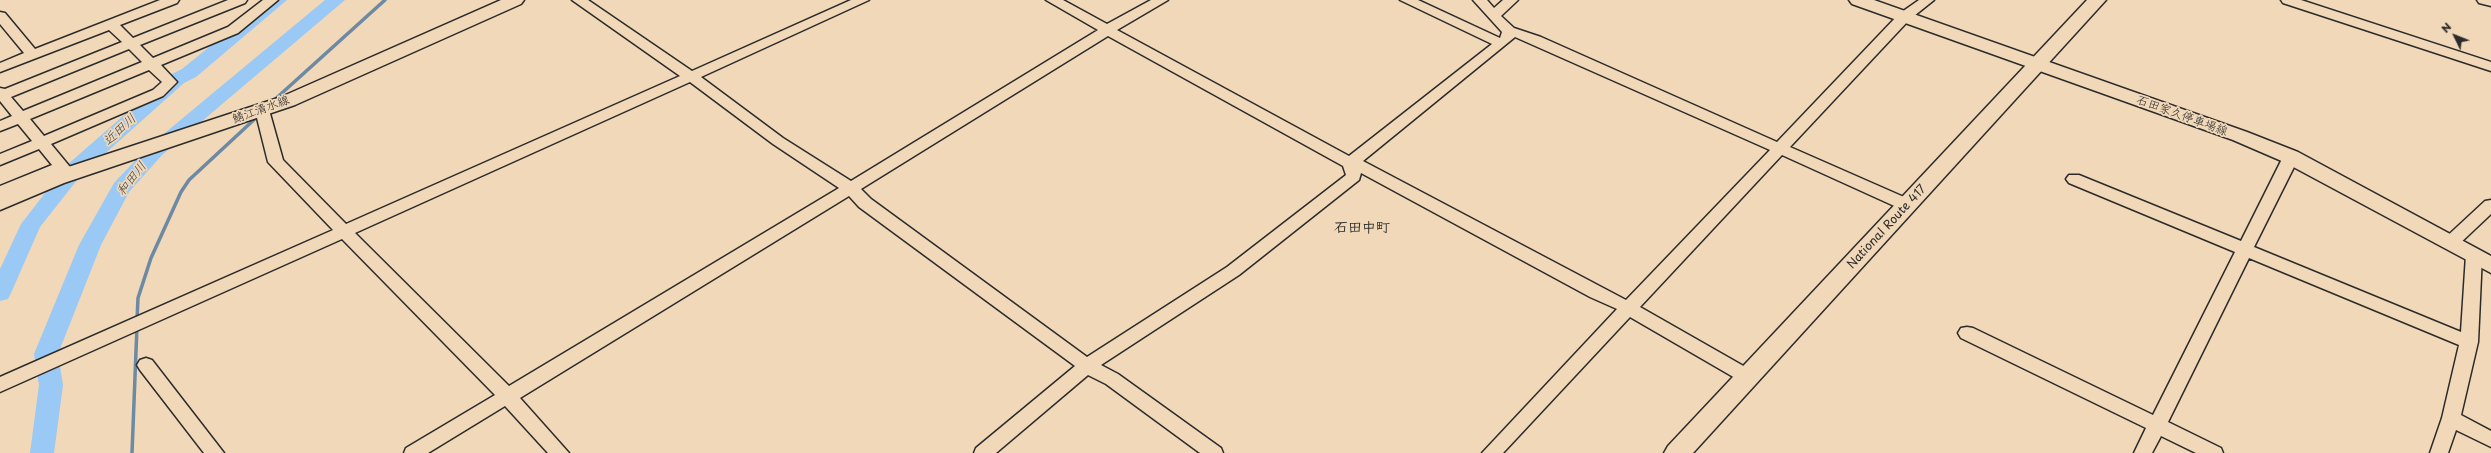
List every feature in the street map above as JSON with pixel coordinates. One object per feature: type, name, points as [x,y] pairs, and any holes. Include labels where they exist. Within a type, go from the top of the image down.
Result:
[{"type":"highway","name":"National Route 417","points":[[1680,452],[2096,0]]},
{"type":"main road","name":"鯖江清水線","points":[[0,203],[57,178],[262,110],[515,0]]},
{"type":"main road","name":"石田家久停車場線","points":[[1858,0],[2291,157],[2491,265]]},
{"type":"street","points":[[0,68],[172,0]]},
{"type":"street","points":[[0,192],[62,167],[1,94],[240,0]]},
{"type":"street","points":[[0,126],[233,30],[271,0]]},
{"type":"street","points":[[579,0],[690,76],[778,141],[850,188],[864,204],[1087,366],[1112,379],[1214,453]]},
{"type":"street","points":[[0,385],[862,0]]},
{"type":"street","points":[[1053,0],[1109,29],[1125,40],[1351,162],[1596,293],[1627,307],[1748,377]]},
{"type":"street","points":[[413,453],[508,397],[1109,29],[1160,0]]},
{"type":"street","points":[[1407,0],[1500,44]]},
{"type":"street","points":[[1480,0],[1510,31],[1536,40],[1780,150],[1907,205]]},
{"type":"street","points":[[1494,15],[1511,0]]},
{"type":"street","points":[[1491,453],[1609,329],[1627,307],[1780,150],[1904,17],[1927,0]]},
{"type":"street","points":[[2288,0],[2491,67]]},
{"type":"street","points":[[2484,0],[2491,2]]},
{"type":"street","points":[[0,16],[33,54]]},
{"type":"street","points":[[0,160],[158,93],[170,82],[111,24]]},
{"type":"street","points":[[1351,162],[1378,139],[1508,38],[1510,31]]},
{"type":"street","points":[[262,110],[276,162],[508,397],[560,453]]},
{"type":"street","points":[[2143,453],[2291,157]]},
{"type":"street","points":[[983,453],[1087,366],[1233,271],[1354,176],[1351,162]]},
{"type":"street","points":[[2074,179],[2470,342]]},
{"type":"street","points":[[2450,243],[2491,205]]},
{"type":"street","points":[[2439,453],[2451,418],[2470,342],[2474,256]]},
{"type":"street","points":[[1967,333],[2214,453]]},
{"type":"street","points":[[146,365],[215,453]]},
{"type":"street","points":[[2451,418],[2491,440]]},
{"type":"waterway","name":"近田川","points":[[0,293],[31,224],[74,170],[177,79],[189,73],[278,0]]},
{"type":"waterway","name":"和田川","points":[[42,453],[51,385],[46,354],[90,245],[121,188],[155,151],[336,0]]},
{"type":"waterway","points":[[272,102],[385,0]]},
{"type":"waterway","points":[[137,320],[138,298],[151,258],[181,192],[189,180],[258,116]]},
{"type":"waterway","points":[[132,453],[137,326]]},
{"type":"district","name":"石田中町","points":[[1362,228]]}]
